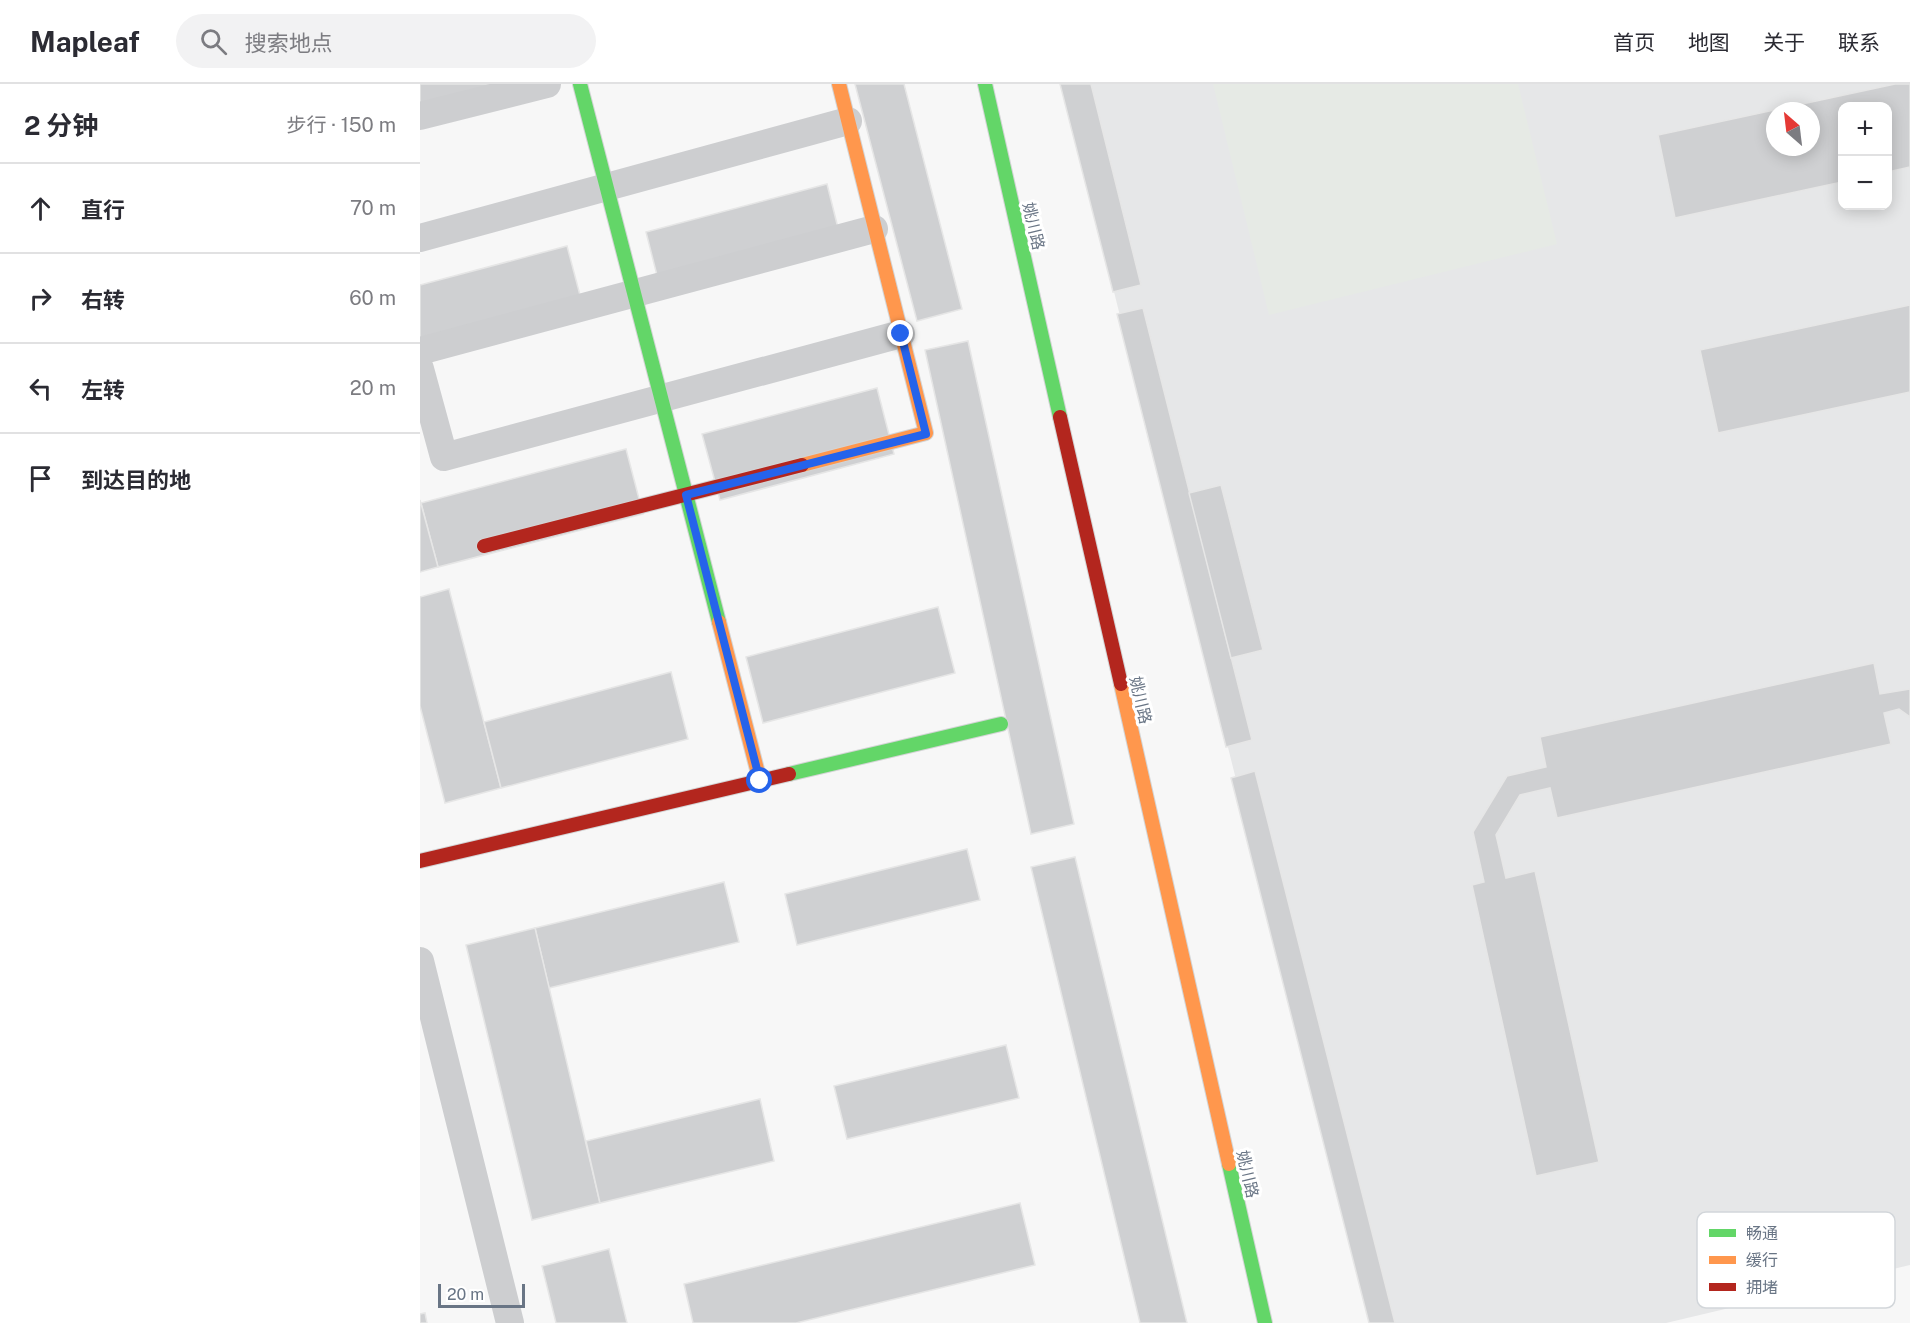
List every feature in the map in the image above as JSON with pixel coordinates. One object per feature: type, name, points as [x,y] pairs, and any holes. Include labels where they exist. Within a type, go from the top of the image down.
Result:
[{"type":"street","points":[[420,116],[547,84]]},
{"type":"street","points":[[580,84],[760,781]]},
{"type":"street","points":[[484,546],[926,434],[839,84]]},
{"type":"street","name":"姚川路","points":[[985,84],[1265,1323]]},
{"type":"street","points":[[420,238],[848,122]]},
{"type":"street","points":[[420,351],[874,229]]},
{"type":"street","points":[[420,369],[444,457],[901,334]]},
{"type":"street","points":[[420,861],[1001,724]]},
{"type":"street","points":[[420,961],[510,1323]]},
{"type":"shaded area","points":[[1062,84],[1910,84],[1910,1265],[1895,1269],[1895,1212],[1697,1212],[1697,1308],[1729,1308],[1666,1323],[1372,1323]]},
{"type":"shaded area","points":[[1213,84],[1518,84],[1557,244],[1269,315]]},
{"type":"building","points":[[420,84],[523,84],[420,112]]},
{"type":"building","points":[[855,84],[904,84],[962,309],[917,321]]},
{"type":"building","points":[[1060,84],[1091,84],[1141,285],[1113,292]]},
{"type":"building","points":[[1895,84],[1910,84],[1910,167],[1892,171],[1892,102],[1838,102],[1838,183],[1675,218],[1658,135],[1766,112],[1766,156],[1820,156],[1820,102],[1811,102]]},
{"type":"building","points":[[827,184],[842,244],[661,291],[646,232]]},
{"type":"building","points":[[567,246],[585,314],[420,357],[420,285]]},
{"type":"building","points":[[1910,305],[1910,392],[1718,433],[1700,350]]},
{"type":"building","points":[[1143,308],[1252,740],[1226,747],[1117,314]]},
{"type":"building","points":[[968,341],[1074,824],[1031,834],[925,350]]},
{"type":"building","points":[[877,388],[894,454],[720,500],[702,434]]},
{"type":"building","points":[[626,449],[643,514],[438,567],[421,503]]},
{"type":"building","points":[[1221,485],[1263,650],[1231,658],[1189,493]]},
{"type":"building","points":[[420,500],[438,567],[420,572]]},
{"type":"building","points":[[449,589],[501,788],[445,803],[420,706],[420,597]]},
{"type":"building","points":[[938,607],[955,673],[763,723],[746,657]]},
{"type":"building","points":[[1874,663],[1880,694],[1910,689],[1910,717],[1899,709],[1884,713],[1891,744],[1557,818],[1550,788],[1520,795],[1496,835],[1506,878],[1535,871],[1599,1162],[1536,1176],[1472,885],[1484,882],[1473,832],[1507,776],[1546,767],[1540,737]]},
{"type":"building","points":[[671,672],[688,739],[501,788],[484,722]]},
{"type":"building","points":[[1255,771],[1395,1323],[1369,1323],[1231,778]]},
{"type":"building","points":[[967,849],[980,900],[797,945],[785,894]]},
{"type":"building","points":[[1075,857],[1187,1323],[1140,1323],[1031,867]]},
{"type":"building","points":[[724,882],[739,942],[549,988],[535,928]]},
{"type":"building","points":[[535,928],[600,1203],[532,1220],[466,945]]},
{"type":"building","points":[[1006,1045],[1019,1098],[847,1139],[834,1086]]},
{"type":"building","points":[[760,1099],[774,1161],[600,1203],[586,1141]]},
{"type":"building","points":[[1020,1203],[1035,1265],[796,1323],[693,1323],[684,1284]]},
{"type":"building","points":[[609,1249],[627,1323],[556,1323],[542,1266]]},
{"type":"building","points":[[425,1313],[427,1323],[420,1323],[420,1314]]},
{"type":"traffic: fast","points":[[580,84],[719,622]]},
{"type":"traffic: fast","points":[[985,84],[1060,417]]},
{"type":"traffic: fast","points":[[789,774],[1001,724]]},
{"type":"traffic: fast","points":[[1229,1164],[1265,1323]]},
{"type":"traffic: slow","points":[[802,465],[926,433],[839,84]]},
{"type":"traffic: slow","points":[[719,622],[760,781]]},
{"type":"traffic: slow","points":[[1121,684],[1229,1164]]},
{"type":"traffic: jam","points":[[1060,417],[1121,684]]},
{"type":"traffic: jam","points":[[484,546],[802,465]]},
{"type":"traffic: jam","points":[[420,861],[789,774]]},
{"type":"route","points":[[760,781],[686,495],[926,434],[901,334]]}]
